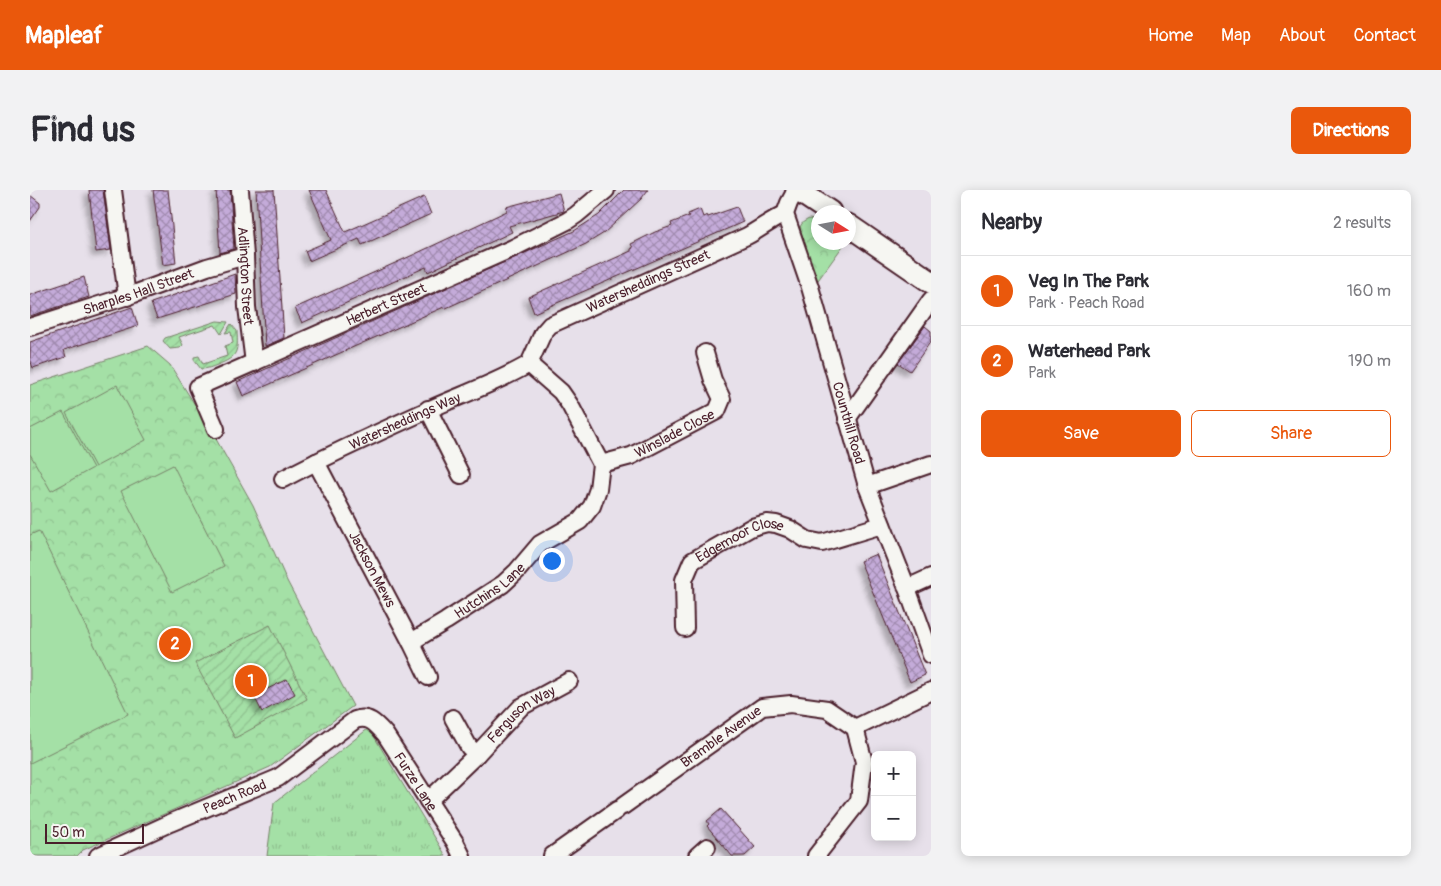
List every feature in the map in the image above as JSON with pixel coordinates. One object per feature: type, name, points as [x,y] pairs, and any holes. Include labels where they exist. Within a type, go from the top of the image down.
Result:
[{"type":"main road","points":[[797,190],[820,205]]},
{"type":"main road","points":[[856,230],[931,282]]},
{"type":"street","points":[[113,190],[127,296]]},
{"type":"street","name":"Adlington Street","points":[[240,190],[247,308],[254,363]]},
{"type":"street","name":"Herbert Street","points":[[216,429],[198,387],[513,248],[576,215],[606,190]]},
{"type":"street","points":[[785,214],[797,190]]},
{"type":"street","name":"Watersheddings Street","points":[[529,364],[550,325],[747,236],[785,214]]},
{"type":"street","name":"Counthill Road","points":[[785,214],[810,287],[867,486],[931,655]]},
{"type":"street","name":"Sharples Hall Street","points":[[30,327],[245,256]]},
{"type":"street","points":[[847,419],[931,300]]},
{"type":"street","name":"Winslade Close","points":[[601,464],[631,456],[718,411],[722,399],[713,380],[705,353]]},
{"type":"street","points":[[529,364],[561,392],[570,405],[601,464]]},
{"type":"street","name":"Watersheddings Way","points":[[283,479],[529,364]]},
{"type":"street","points":[[428,410],[461,475]]},
{"type":"street","name":"Jackson Mews","points":[[316,462],[428,677]]},
{"type":"street","name":"Hutchins Lane","points":[[411,642],[446,622],[503,584],[540,544],[580,522],[592,506],[598,489],[601,464]]},
{"type":"street","points":[[867,486],[931,464]]},
{"type":"street","name":"Edgemoor Close","points":[[685,628],[684,580],[692,561],[752,527],[767,523],[776,524],[790,529],[807,540],[822,543],[882,525]]},
{"type":"street","points":[[907,588],[931,577]]},
{"type":"street","name":"Ferguson Way","points":[[428,801],[477,754],[521,707],[569,681]]},
{"type":"street","points":[[816,856],[859,801],[864,762],[855,728],[931,690]]},
{"type":"street","name":"Bramble Avenue","points":[[552,856],[762,708],[791,704],[827,709],[855,728]]},
{"type":"street","name":"Furze Lane","points":[[360,718],[371,720],[385,734],[455,842],[462,856]]},
{"type":"street","name":"Peach Road","points":[[98,856],[170,823],[278,778],[360,718]]},
{"type":"street","name":"Ferguson Way","points":[[453,718],[469,746],[477,754]]},
{"type":"green space","points":[[811,219],[811,250],[840,250],[816,283],[800,229],[803,223]]},
{"type":"green space","points":[[217,321],[228,322],[221,334],[215,325],[179,337],[183,345],[180,348],[170,349],[163,341],[165,338]]},
{"type":"green space","points":[[231,324],[237,331],[237,349],[233,356],[224,362],[201,369],[194,360],[194,357],[199,356],[203,364],[227,356],[225,346],[233,343],[231,332],[225,333]]},
{"type":"green space","points":[[148,346],[170,365],[212,432],[253,505],[287,581],[353,706],[270,767],[83,850],[77,856],[30,856],[30,385]]},
{"type":"green space","points":[[117,385],[146,440],[95,467],[66,413]]},
{"type":"green space","points":[[63,412],[93,468],[51,491],[30,454],[30,429]]},
{"type":"green space","points":[[173,465],[224,566],[172,592],[121,491]]},
{"type":"green space","points":[[39,531],[128,714],[30,763],[30,535]]},
{"type":"green space","points":[[270,625],[307,699],[235,738],[195,663]]},
{"type":"green space","points":[[369,728],[446,856],[267,856],[274,803]]},
{"type":"building","points":[[89,190],[103,190],[111,250],[96,252]]},
{"type":"building","points":[[153,190],[168,190],[176,263],[163,265]]},
{"type":"building","points":[[216,190],[230,190],[234,249],[220,253]]},
{"type":"building","points":[[256,190],[274,190],[284,338],[265,346]]},
{"type":"building","points":[[309,190],[326,190],[345,232],[424,197],[431,214],[362,245],[359,239],[309,261],[305,251],[331,240]]},
{"type":"building","points":[[624,190],[648,190],[641,199],[604,233],[586,244],[444,309],[444,307],[243,396],[237,382],[574,231],[599,215]]},
{"type":"building","points":[[559,193],[564,211],[509,226],[512,232],[428,272],[426,267],[302,323],[295,308],[507,211],[506,207]]},
{"type":"building","points":[[30,195],[40,203],[40,207],[30,221]]},
{"type":"building","points":[[737,207],[743,222],[534,313],[528,297],[631,251],[633,248],[631,244],[672,226],[671,223],[689,216],[688,214],[700,209],[703,217],[707,215],[708,217]]},
{"type":"building","points":[[235,274],[236,294],[157,319],[151,303]]},
{"type":"building","points":[[84,277],[89,297],[30,316],[30,295]]},
{"type":"building","points":[[132,307],[138,326],[64,350],[66,357],[33,368],[30,359],[30,342]]},
{"type":"building","points":[[925,326],[931,331],[931,341],[910,371],[898,363]]},
{"type":"building","points":[[876,554],[925,675],[910,682],[860,561]]},
{"type":"building","points":[[287,679],[295,694],[262,712],[254,696]]},
{"type":"building","points":[[721,809],[755,847],[745,856],[732,856],[707,826],[709,824],[707,821]]},
{"type":"place","name":"Waterhead Park","points":[[175,644]]},
{"type":"place","name":"Veg In The Park","points":[[251,681]]}]
